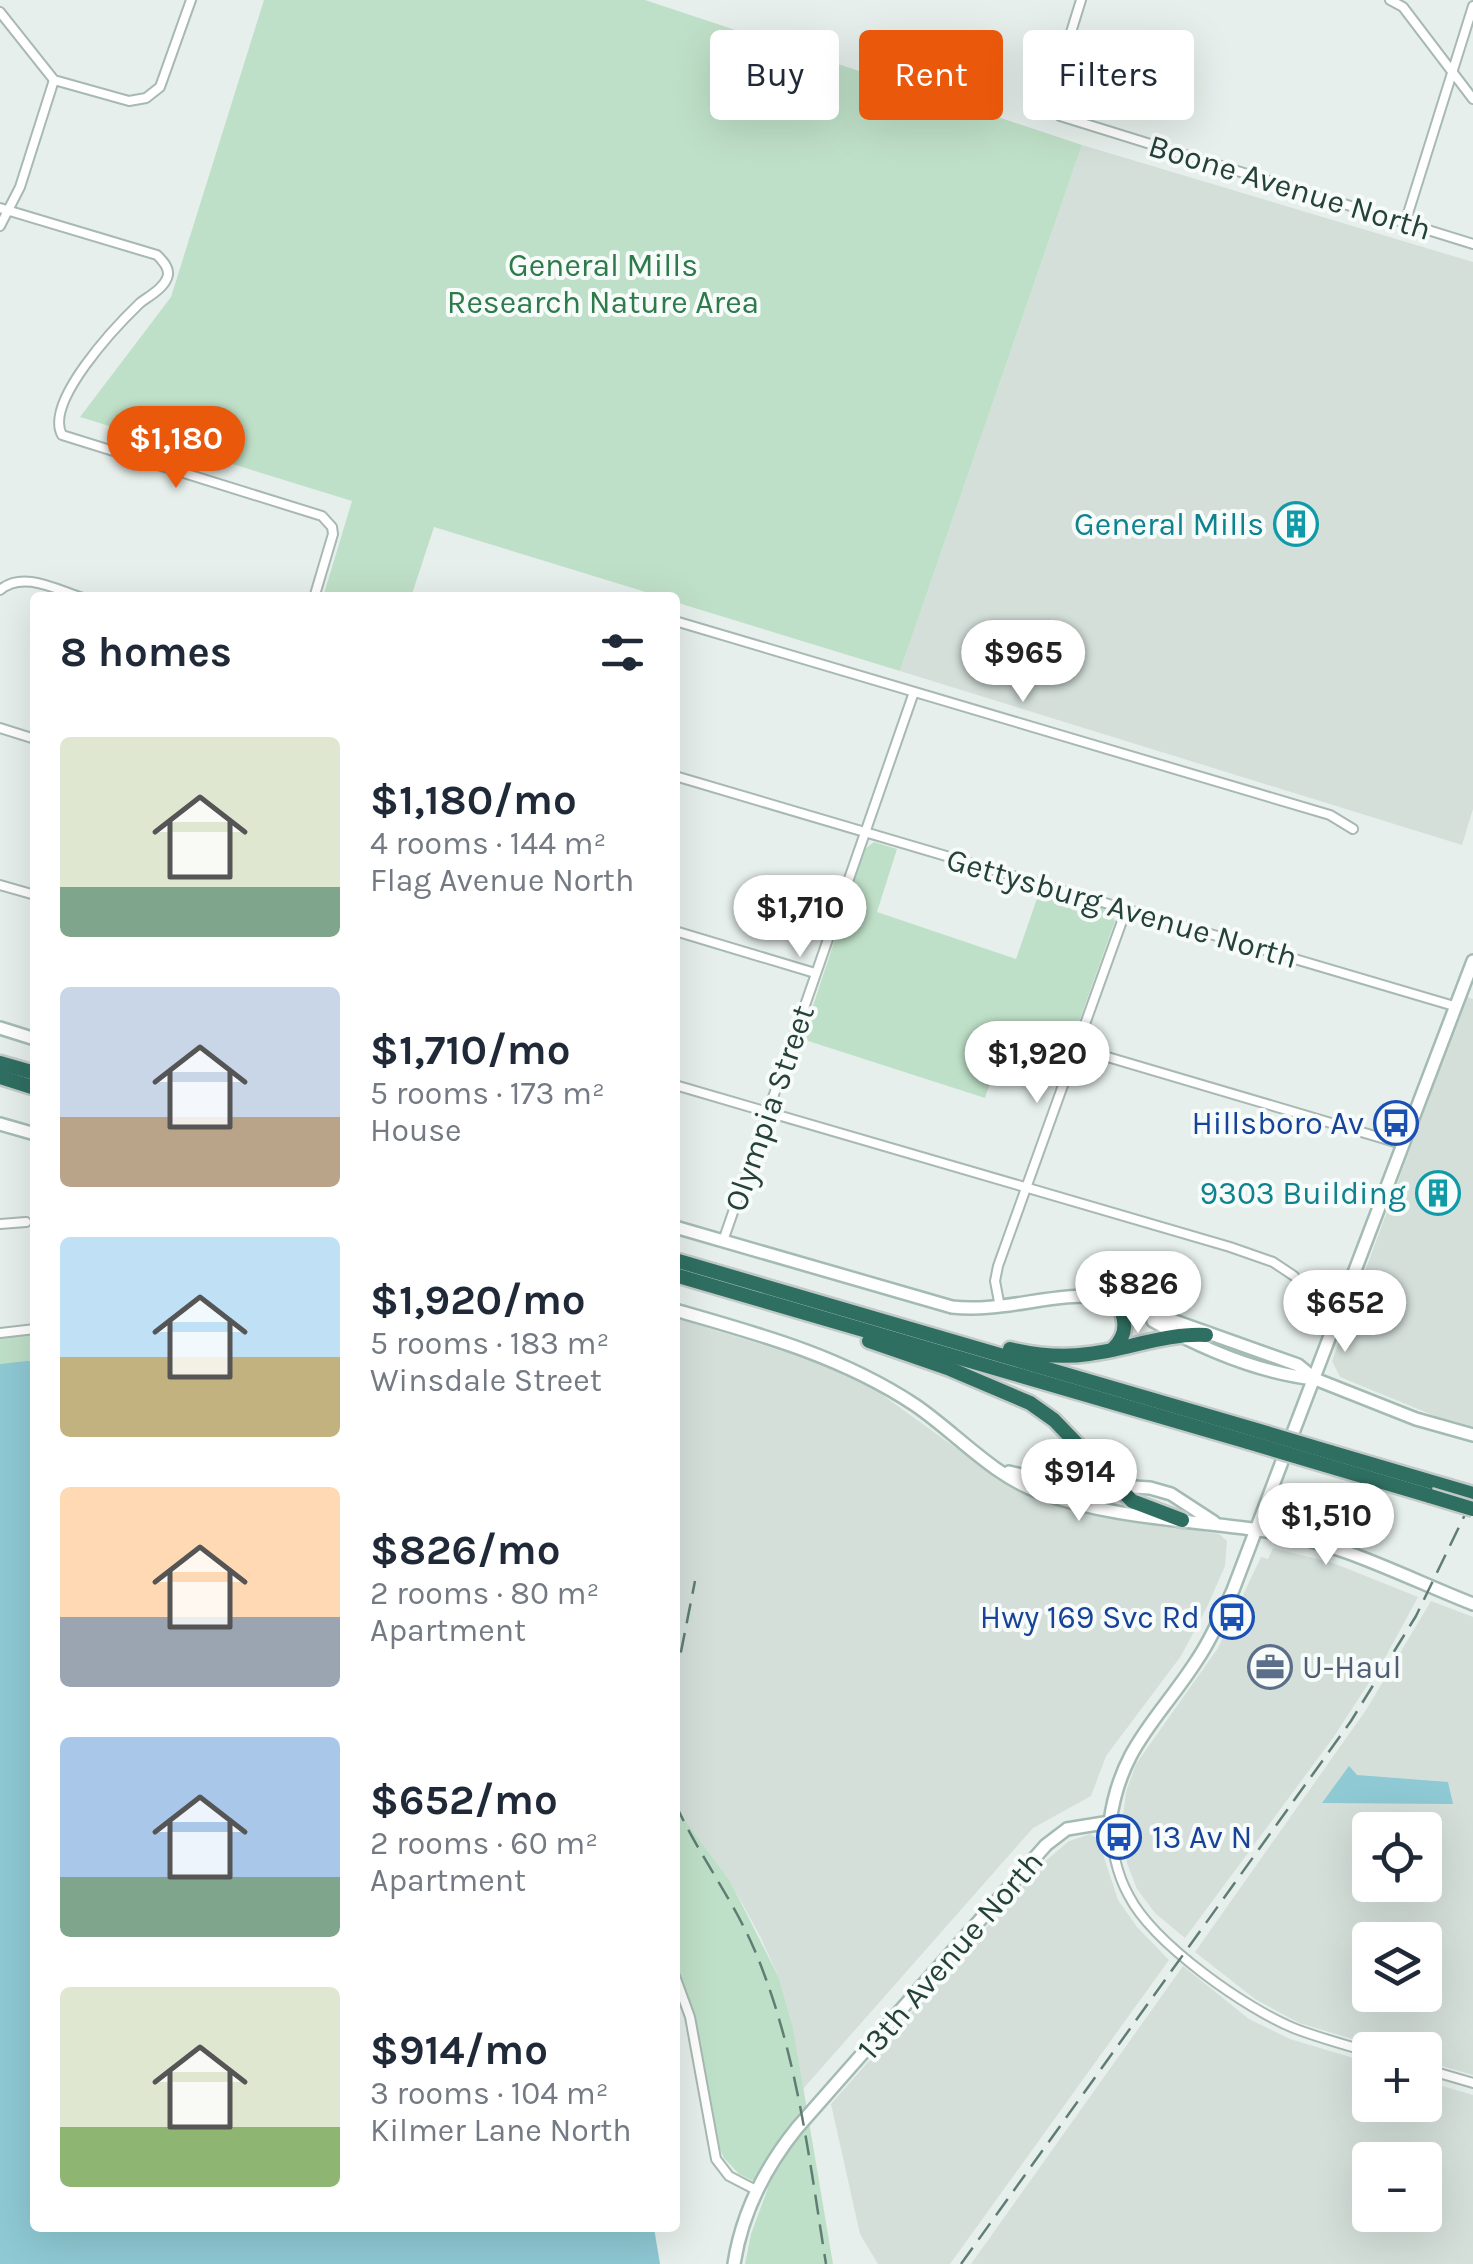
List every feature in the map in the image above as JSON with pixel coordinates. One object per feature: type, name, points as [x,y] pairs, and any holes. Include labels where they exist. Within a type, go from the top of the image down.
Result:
[{"type":"highway","points":[[0,1062],[30,1071]]},
{"type":"highway","points":[[0,1077],[30,1086]]},
{"type":"highway","points":[[680,1261],[1432,1489],[1473,1494]]},
{"type":"highway","points":[[680,1276],[1250,1435]]},
{"type":"highway","points":[[1113,1350],[1125,1328],[1124,1313],[1116,1300]]},
{"type":"highway","points":[[776,1304],[1012,1393],[1040,1410],[1114,1485],[1142,1507],[1182,1520]]},
{"type":"highway","points":[[874,1318],[1043,1355],[1082,1355],[1180,1335],[1206,1335]]},
{"type":"highway","points":[[1051,1482],[1068,1475],[1077,1461],[1076,1448],[1069,1436]]},
{"type":"highway","points":[[1432,1489],[1473,1509]]},
{"type":"street","points":[[0,12],[54,80],[119,100],[146,98],[160,87],[190,0]]},
{"type":"street","name":"Boone Avenue North","points":[[1081,0],[1050,100],[1060,116],[1473,244]]},
{"type":"street","points":[[1390,0],[1403,8],[1473,99]]},
{"type":"street","points":[[1405,222],[1473,6]]},
{"type":"street","points":[[0,226],[4,210],[20,187],[54,80]]},
{"type":"street","points":[[4,210],[157,255],[168,270],[161,287],[100,346],[64,402],[58,416],[62,435],[322,516],[332,526],[332,540],[316,592]]},
{"type":"street","points":[[0,590],[10,581],[28,580],[65,592]]},
{"type":"street","points":[[680,622],[1330,816],[1353,828]]},
{"type":"street","name":"Olympia Street","points":[[723,1241],[914,692]]},
{"type":"street","points":[[0,728],[30,737]]},
{"type":"street","name":"Gettysburg Avenue North","points":[[680,777],[1454,1006]]},
{"type":"street","points":[[0,885],[30,894]]},
{"type":"street","points":[[1000,1306],[998,1266],[1126,910]]},
{"type":"street","points":[[680,932],[815,973]]},
{"type":"street","points":[[1352,2046],[1294,2028],[1265,2014],[1237,1997],[1159,1935],[1142,1917],[1122,1881],[1110,1822],[1127,1758],[1199,1657],[1233,1590],[1473,961]]},
{"type":"street","points":[[0,1028],[30,1037]]},
{"type":"street","points":[[1078,1048],[1402,1144]]},
{"type":"street","points":[[680,1086],[1245,1252],[1273,1262],[1294,1276]]},
{"type":"street","points":[[0,1124],[30,1133]]},
{"type":"street","points":[[0,1224],[26,1222]]},
{"type":"street","points":[[680,1228],[952,1307],[1000,1306],[1076,1295],[1116,1300],[1298,1365],[1315,1379]]},
{"type":"street","points":[[1116,1300],[1180,1335],[1292,1377],[1315,1379],[1416,1419],[1473,1435]]},
{"type":"street","points":[[680,1311],[783,1341],[860,1373],[916,1406],[1027,1487],[1062,1500],[1273,1532],[1333,1549],[1473,1604]]},
{"type":"street","points":[[0,1333],[30,1330]]},
{"type":"street","points":[[1000,1470],[1051,1482],[1150,1488],[1171,1494],[1218,1525]]},
{"type":"street","name":"13th Avenue North","points":[[734,2264],[756,2190],[797,2128],[1046,1845],[1067,1829],[1110,1822]]},
{"type":"street","points":[[680,1990],[690,2018],[716,2159],[730,2176],[756,2190]]},
{"type":"street","points":[[1442,2074],[1473,2083]]},
{"type":"shaded area","points":[[1082,145],[1473,262],[1473,809],[1462,845],[900,671]]},
{"type":"shaded area","points":[[1466,997],[1473,999],[1473,1427],[1452,1423],[1340,1377],[1332,1361]]},
{"type":"shaded area","points":[[680,1320],[812,1360],[877,1391],[985,1469],[1032,1496],[1219,1534],[1227,1541],[1225,1566],[1181,1656],[1106,1756],[1091,1796],[1033,1828],[803,2089],[793,2027],[779,1978],[730,1881],[680,1814]]},
{"type":"shaded area","points":[[1273,1548],[1333,1563],[1418,1597],[1385,1658],[1333,1738],[1185,1938],[1155,1913],[1137,1889],[1127,1863],[1122,1827],[1126,1792],[1136,1764],[1218,1648],[1261,1557],[1268,1559]]},
{"type":"shaded area","points":[[1431,1601],[1473,1617],[1473,2075],[1442,2066],[1442,2032],[1352,2032],[1352,2039],[1299,2023],[1255,1999],[1195,1952],[1366,1710]]},
{"type":"shaded area","points":[[1090,1834],[1098,1839],[1118,1900],[1137,1927],[1169,1960],[950,2264],[878,2264],[860,2234],[831,2104],[1043,1863],[1069,1841]]},
{"type":"shaded area","points":[[1183,1966],[1249,2019],[1290,2039],[1352,2058],[1352,2122],[1442,2122],[1442,2086],[1473,2095],[1473,2264],[971,2264]]},
{"type":"green space","name":"General Mills Research Nature Area","points":[[264,0],[645,0],[735,30],[710,30],[710,120],[839,120],[839,64],[859,71],[859,120],[1003,119],[1082,145],[900,671],[680,604],[680,592],[646,592],[434,527],[413,592],[325,592],[352,501],[80,417],[171,297]]},
{"type":"green space","points":[[874,842],[897,849],[877,912],[1016,959],[1040,890],[1108,910],[1115,921],[1061,1072],[1000,1054],[985,1098],[802,1039],[865,849]]},
{"type":"green space","points":[[30,1334],[30,1362],[0,1364],[0,1337]]},
{"type":"green space","points":[[680,1814],[730,1881],[779,1978],[793,2027],[833,2264],[745,2264],[768,2188],[739,2174],[724,2158],[715,2138],[695,2014],[680,1978]]},
{"type":"water","points":[[30,1361],[30,2232],[655,2232],[660,2264],[0,2264],[0,1364]]},
{"type":"water","points":[[1349,1766],[1357,1775],[1448,1782],[1453,1804],[1322,1803]]},
{"type":"railway","points":[[961,2264],[1351,1721],[1416,1616],[1473,1498]]},
{"type":"railway","points":[[680,1657],[695,1581]]},
{"type":"railway","points":[[680,1813],[746,1932],[769,1989],[800,2105],[826,2264]]},
{"type":"place","name":"General Mills","points":[[1296,524]]},
{"type":"place","name":"Hillsboro Av","points":[[1396,1123]]},
{"type":"place","name":"9303 Building","points":[[1438,1193]]},
{"type":"place","name":"Hwy 169 Svc Rd","points":[[1232,1617]]},
{"type":"place","name":"U-Haul","points":[[1270,1667]]},
{"type":"place","name":"13 Av N","points":[[1119,1837]]}]
